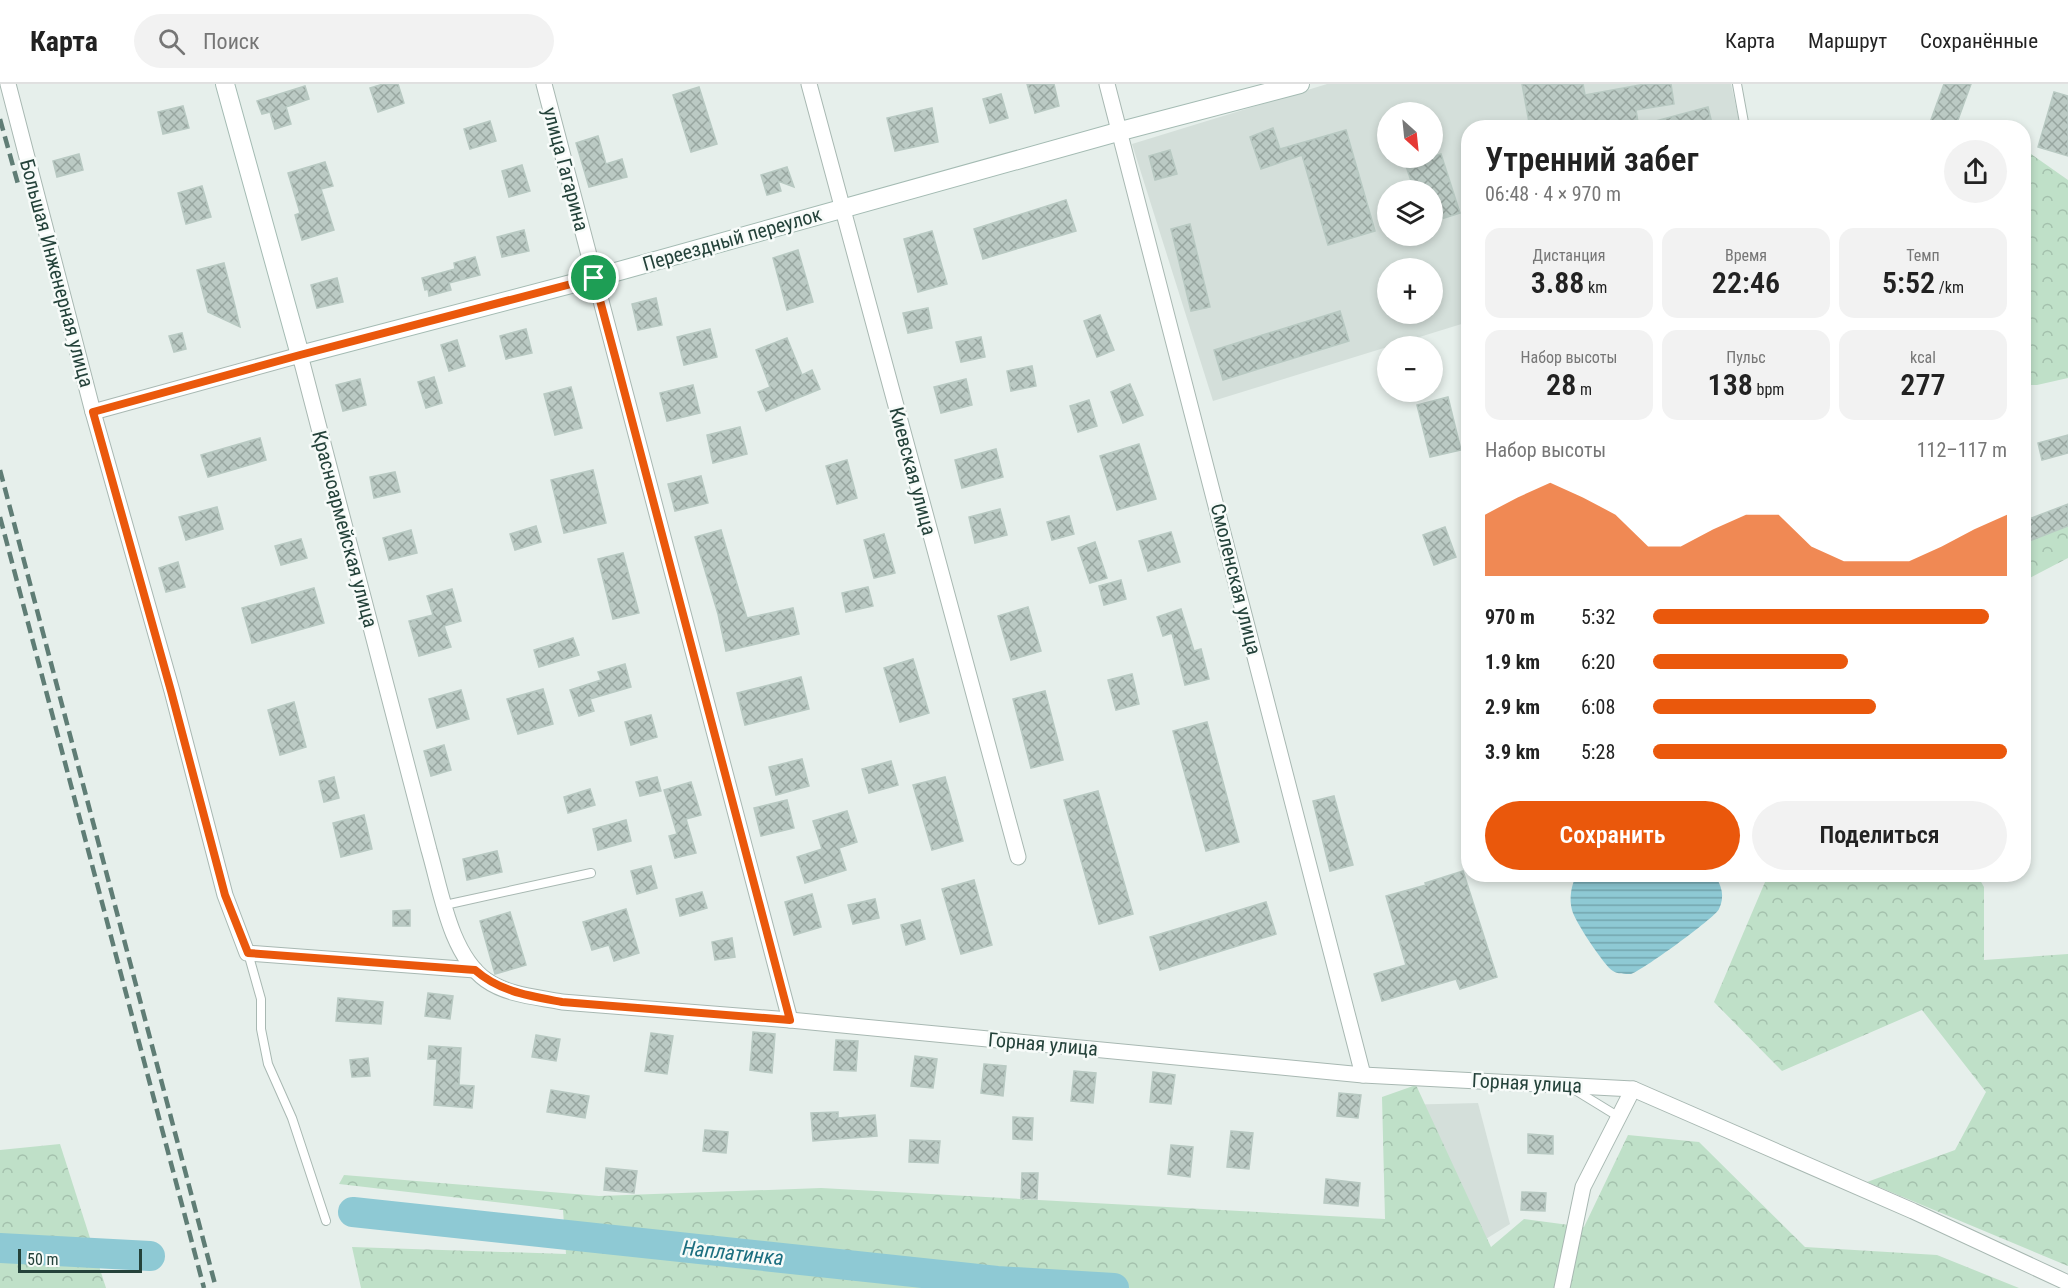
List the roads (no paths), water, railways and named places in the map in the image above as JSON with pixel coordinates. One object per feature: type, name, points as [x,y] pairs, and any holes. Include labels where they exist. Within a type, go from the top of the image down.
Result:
[{"type":"street","name":"Большая Инженерная улица","points":[[8,84],[93,412],[225,895],[248,953]]},
{"type":"street","name":"Красноармейская улица","points":[[225,84],[300,355],[429,850],[462,954],[475,970]]},
{"type":"street","name":"улица Гагарина","points":[[544,84],[790,1020]]},
{"type":"street","name":"Киевская улица","points":[[809,84],[1018,857]]},
{"type":"street","name":"Смоленская улица","points":[[1107,84],[1363,1075]]},
{"type":"street","name":"Переездный переулок","points":[[93,412],[594,278],[1121,131],[1300,84]]},
{"type":"street","points":[[248,953],[475,970]]},
{"type":"street","name":"Горная улица","points":[[475,970],[487,981],[502,988],[553,1000],[790,1020],[1363,1075],[1633,1089]]},
{"type":"street","points":[[1562,1288],[1583,1187],[1633,1089],[1913,1211],[2068,1283]]},
{"type":"lane","points":[[1737,84],[1744,120]]},
{"type":"lane","points":[[445,905],[591,873]]},
{"type":"lane","name":"Большая Инженерная улица","points":[[248,953],[261,999],[261,1029],[268,1064],[292,1118],[326,1221]]},
{"type":"lane","points":[[1569,1086],[1619,1117]]},
{"type":"water","points":[[1718,882],[1722,900],[1719,909],[1714,914],[1662,955],[1631,974],[1619,973],[1609,968],[1574,915],[1571,906],[1573,883]]},
{"type":"waterway","name":"Наплатинка","points":[[353,1212],[997,1281],[1114,1288]]},
{"type":"waterway","name":"Наплатинка","points":[[0,1248],[150,1256]]},
{"type":"railway","points":[[0,119],[18,184]]},
{"type":"railway","points":[[0,470],[216,1288]]},
{"type":"railway","points":[[0,517],[204,1288]]}]
